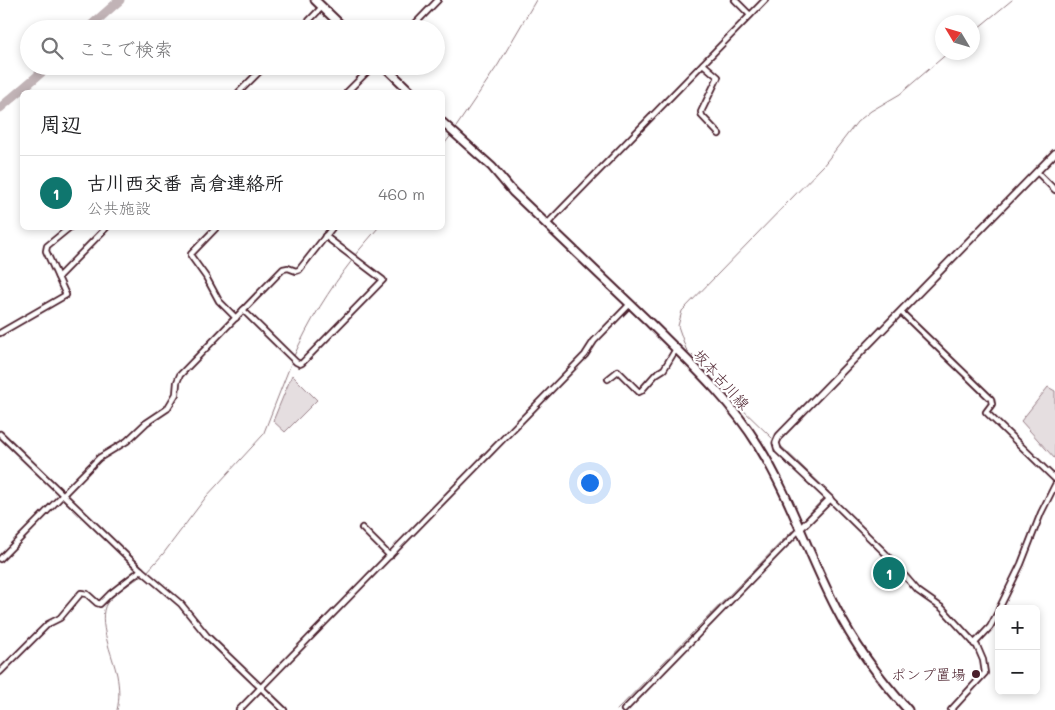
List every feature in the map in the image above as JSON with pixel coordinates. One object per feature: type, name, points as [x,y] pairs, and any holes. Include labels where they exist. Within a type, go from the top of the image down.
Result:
[{"type":"main road","points":[[314,0],[336,20]]},
{"type":"main road","points":[[393,75],[409,90]]},
{"type":"main road","name":"坂本古川線","points":[[445,125],[492,167],[513,192],[712,385],[748,430],[781,486],[824,583],[849,631],[878,675],[908,710]]},
{"type":"street","points":[[419,20],[438,0]]},
{"type":"street","points":[[735,0],[750,15]]},
{"type":"street","points":[[547,224],[765,0]]},
{"type":"street","points":[[310,20],[322,7]]},
{"type":"street","points":[[702,64],[718,77],[701,112],[702,116],[719,134]]},
{"type":"street","points":[[241,90],[255,75]]},
{"type":"street","points":[[349,90],[364,75]]},
{"type":"street","points":[[951,710],[985,673],[983,660],[977,646],[942,608],[918,591],[885,554],[778,450],[776,443],[1055,153]]},
{"type":"street","points":[[1036,172],[1055,190]]},
{"type":"street","points":[[0,333],[64,297],[66,293],[46,251],[47,246],[67,230]]},
{"type":"street","points":[[58,276],[104,230]]},
{"type":"street","points":[[214,230],[191,256],[206,277],[219,301],[236,318]]},
{"type":"street","points":[[0,559],[99,458],[127,441],[146,423],[167,409],[176,394],[180,375],[283,269],[299,270],[330,230]]},
{"type":"street","points":[[243,310],[296,362],[302,363],[383,280],[325,236]]},
{"type":"street","points":[[239,710],[578,362],[594,341],[630,304]]},
{"type":"street","points":[[901,312],[991,399],[992,404],[986,412],[1055,479]]},
{"type":"street","points":[[608,379],[618,371],[641,392],[656,374],[664,369],[676,349]]},
{"type":"street","points":[[0,434],[144,573],[181,604],[207,636],[284,710]]},
{"type":"street","points":[[1001,605],[1055,485]]},
{"type":"street","points":[[624,710],[830,499]]},
{"type":"street","points":[[362,528],[390,556]]},
{"type":"street","points":[[0,672],[48,624],[60,618],[81,593],[87,594],[97,604],[100,604],[110,594],[144,573]]},
{"type":"street","points":[[974,644],[990,627],[995,617]]},
{"type":"shaded area","points":[[292,375],[317,400],[285,432],[273,421]]},
{"type":"shaded area","points":[[1048,387],[1055,391],[1055,459],[1021,421]]},
{"type":"waterway","points":[[97,20],[120,0]]},
{"type":"waterway","points":[[454,130],[498,65],[536,0]]},
{"type":"waterway","points":[[980,26],[1012,0]]},
{"type":"waterway","points":[[772,438],[737,404],[720,383],[686,349],[678,326],[682,311],[823,166],[857,122],[871,111],[900,94],[940,60]]},
{"type":"waterway","points":[[21,90],[38,75]]},
{"type":"waterway","points":[[0,108],[20,91]]},
{"type":"waterway","points":[[445,143],[452,134]]},
{"type":"waterway","points":[[355,255],[376,230]]},
{"type":"waterway","points":[[293,358],[320,307],[353,259]]},
{"type":"waterway","points":[[147,572],[206,497],[263,435],[292,361]]},
{"type":"waterway","points":[[781,446],[829,492]]},
{"type":"waterway","points":[[807,516],[820,502]]},
{"type":"waterway","points":[[617,710],[792,531]]},
{"type":"waterway","points":[[117,710],[119,697],[117,675],[106,638],[103,619],[104,610],[107,603],[115,595],[144,574]]},
{"type":"place","name":"古川西交番 高倉連絡所","points":[[889,573]]},
{"type":"place","name":"ポンプ置場","points":[[976,674]]}]
